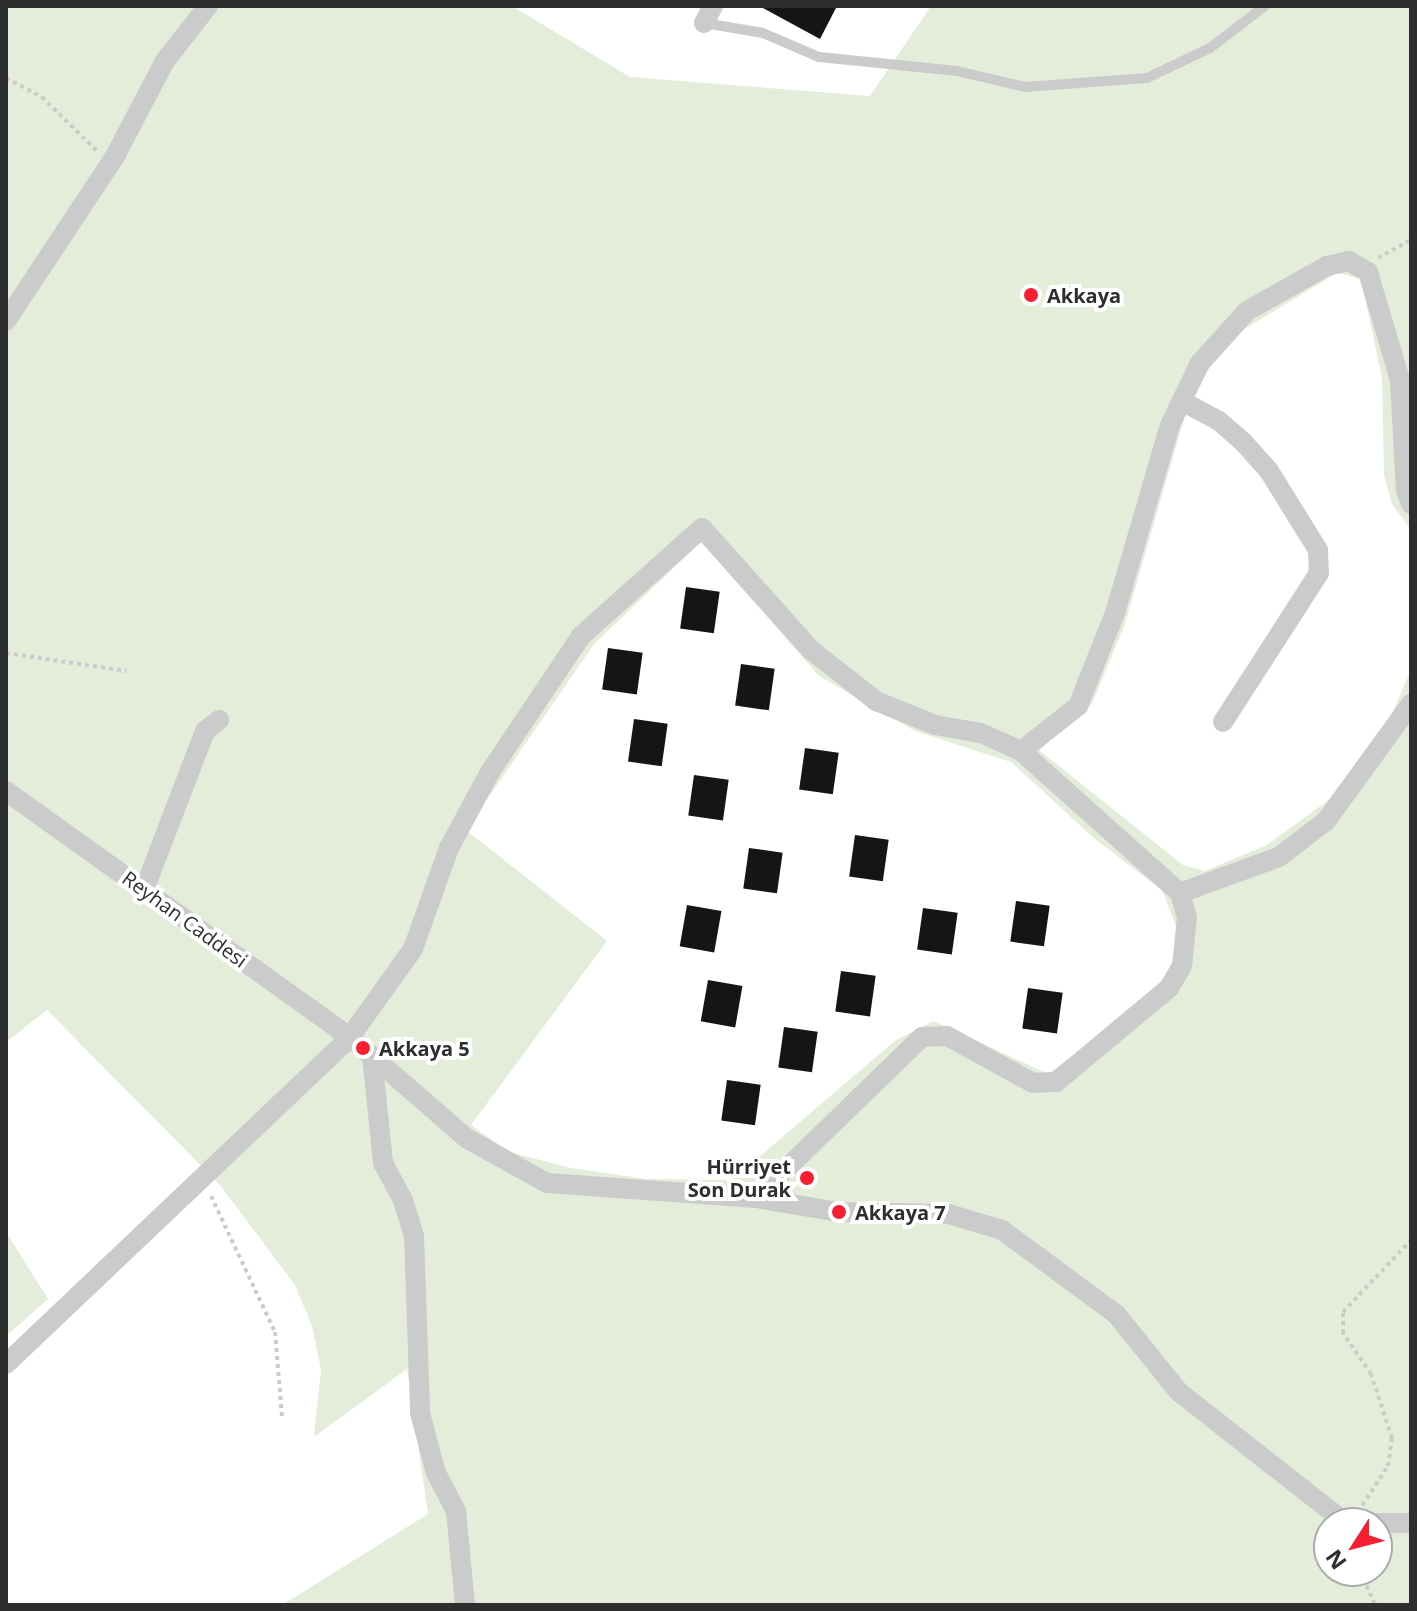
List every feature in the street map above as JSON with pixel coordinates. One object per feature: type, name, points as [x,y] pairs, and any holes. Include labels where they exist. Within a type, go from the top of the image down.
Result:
[{"type":"street","points":[[6,321],[110,164],[165,61],[208,6]]},
{"type":"street","points":[[1021,751],[1078,706],[1115,613],[1182,401],[1200,363],[1247,311],[1327,266],[1349,261],[1363,267],[1400,380],[1406,490],[1411,504]]},
{"type":"street","points":[[1182,401],[1219,421],[1244,443],[1269,471],[1318,550],[1319,573],[1223,722]]},
{"type":"street","points":[[6,1364],[203,1182],[362,1047],[413,949],[449,848],[490,772],[581,636],[702,528],[811,650],[876,701],[935,725],[981,733],[1021,751],[1180,893],[1188,942],[1169,988],[1056,1082],[1033,1083],[947,1036],[922,1037],[756,1198]]},
{"type":"street","points":[[1180,893],[1233,878],[1279,857],[1326,821],[1411,704]]},
{"type":"street","points":[[144,890],[205,731],[219,720]]},
{"type":"street","name":"Reyhan Caddesi","points":[[6,791],[362,1047],[466,1138],[547,1183],[756,1198],[839,1212],[949,1214],[1002,1230],[1116,1314],[1179,1392],[1326,1507]]},
{"type":"street","points":[[362,1047],[383,1163],[403,1200],[414,1237],[420,1413],[436,1473],[456,1511],[465,1605]]},
{"type":"lane","points":[[708,15],[763,33],[819,57],[957,71],[1025,87],[1147,78],[1210,48],[1265,6]]},
{"type":"path","points":[[6,78],[42,97],[110,164]]},
{"type":"path","points":[[1363,267],[1411,240]]},
{"type":"path","points":[[6,653],[127,671]]},
{"type":"path","points":[[203,1182],[243,1255],[275,1332],[282,1418]]},
{"type":"path","points":[[1359,1507],[1388,1466],[1392,1438],[1371,1374],[1343,1333],[1343,1312],[1411,1240]]},
{"type":"green space","points":[[6,6],[512,6],[630,77],[870,96],[931,6],[1411,6],[1411,530],[1392,504],[1384,475],[1382,378],[1361,279],[1337,273],[1241,331],[1202,376],[1185,415],[1125,624],[1092,704],[1039,750],[1183,865],[1205,871],[1267,845],[1330,799],[1390,718],[1411,669],[1411,1605],[282,1605],[428,1514],[407,1369],[314,1437],[321,1369],[312,1326],[295,1285],[220,1185],[47,1010],[6,1042]],"holes":[[[701,542],[819,676],[915,731],[1011,762],[1096,840],[1162,890],[1177,929],[1175,956],[1160,990],[1048,1074],[934,1021],[896,1040],[732,1180],[646,1179],[571,1168],[509,1152],[471,1125],[607,941],[466,830],[594,644]]]},
{"type":"green space","points":[[6,1232],[48,1299],[6,1336]]},
{"type":"building","points":[[759,6],[837,6],[820,39]]},
{"type":"building","points":[[686,587],[720,592],[714,633],[680,629]]},
{"type":"building","points":[[608,648],[643,653],[637,694],[602,690]]},
{"type":"building","points":[[741,664],[775,669],[769,710],[735,706]]},
{"type":"building","points":[[634,719],[668,724],[662,766],[628,762]]},
{"type":"building","points":[[805,748],[839,753],[833,794],[799,790]]},
{"type":"building","points":[[694,775],[729,780],[723,820],[688,816]]},
{"type":"building","points":[[855,835],[889,840],[883,881],[849,877]]},
{"type":"building","points":[[749,848],[783,853],[777,893],[743,889]]},
{"type":"building","points":[[1016,901],[1050,906],[1044,946],[1010,942]]},
{"type":"building","points":[[687,905],[721,911],[714,952],[680,946]]},
{"type":"building","points":[[923,908],[958,913],[952,954],[917,950]]},
{"type":"building","points":[[841,971],[876,976],[870,1016],[835,1012]]},
{"type":"building","points":[[708,980],[742,986],[735,1027],[701,1021]]},
{"type":"building","points":[[1028,988],[1063,993],[1057,1033],[1022,1029]]},
{"type":"building","points":[[784,1027],[818,1032],[812,1072],[778,1068]]},
{"type":"building","points":[[727,1080],[761,1085],[755,1125],[721,1121]]},
{"type":"place","name":"Akkaya","points":[[1031,295]]},
{"type":"place","name":"Akkaya 5","points":[[363,1048]]},
{"type":"place","name":"Hürriyet Son Durak","points":[[807,1178]]},
{"type":"place","name":"Akkaya 7","points":[[839,1212]]}]
